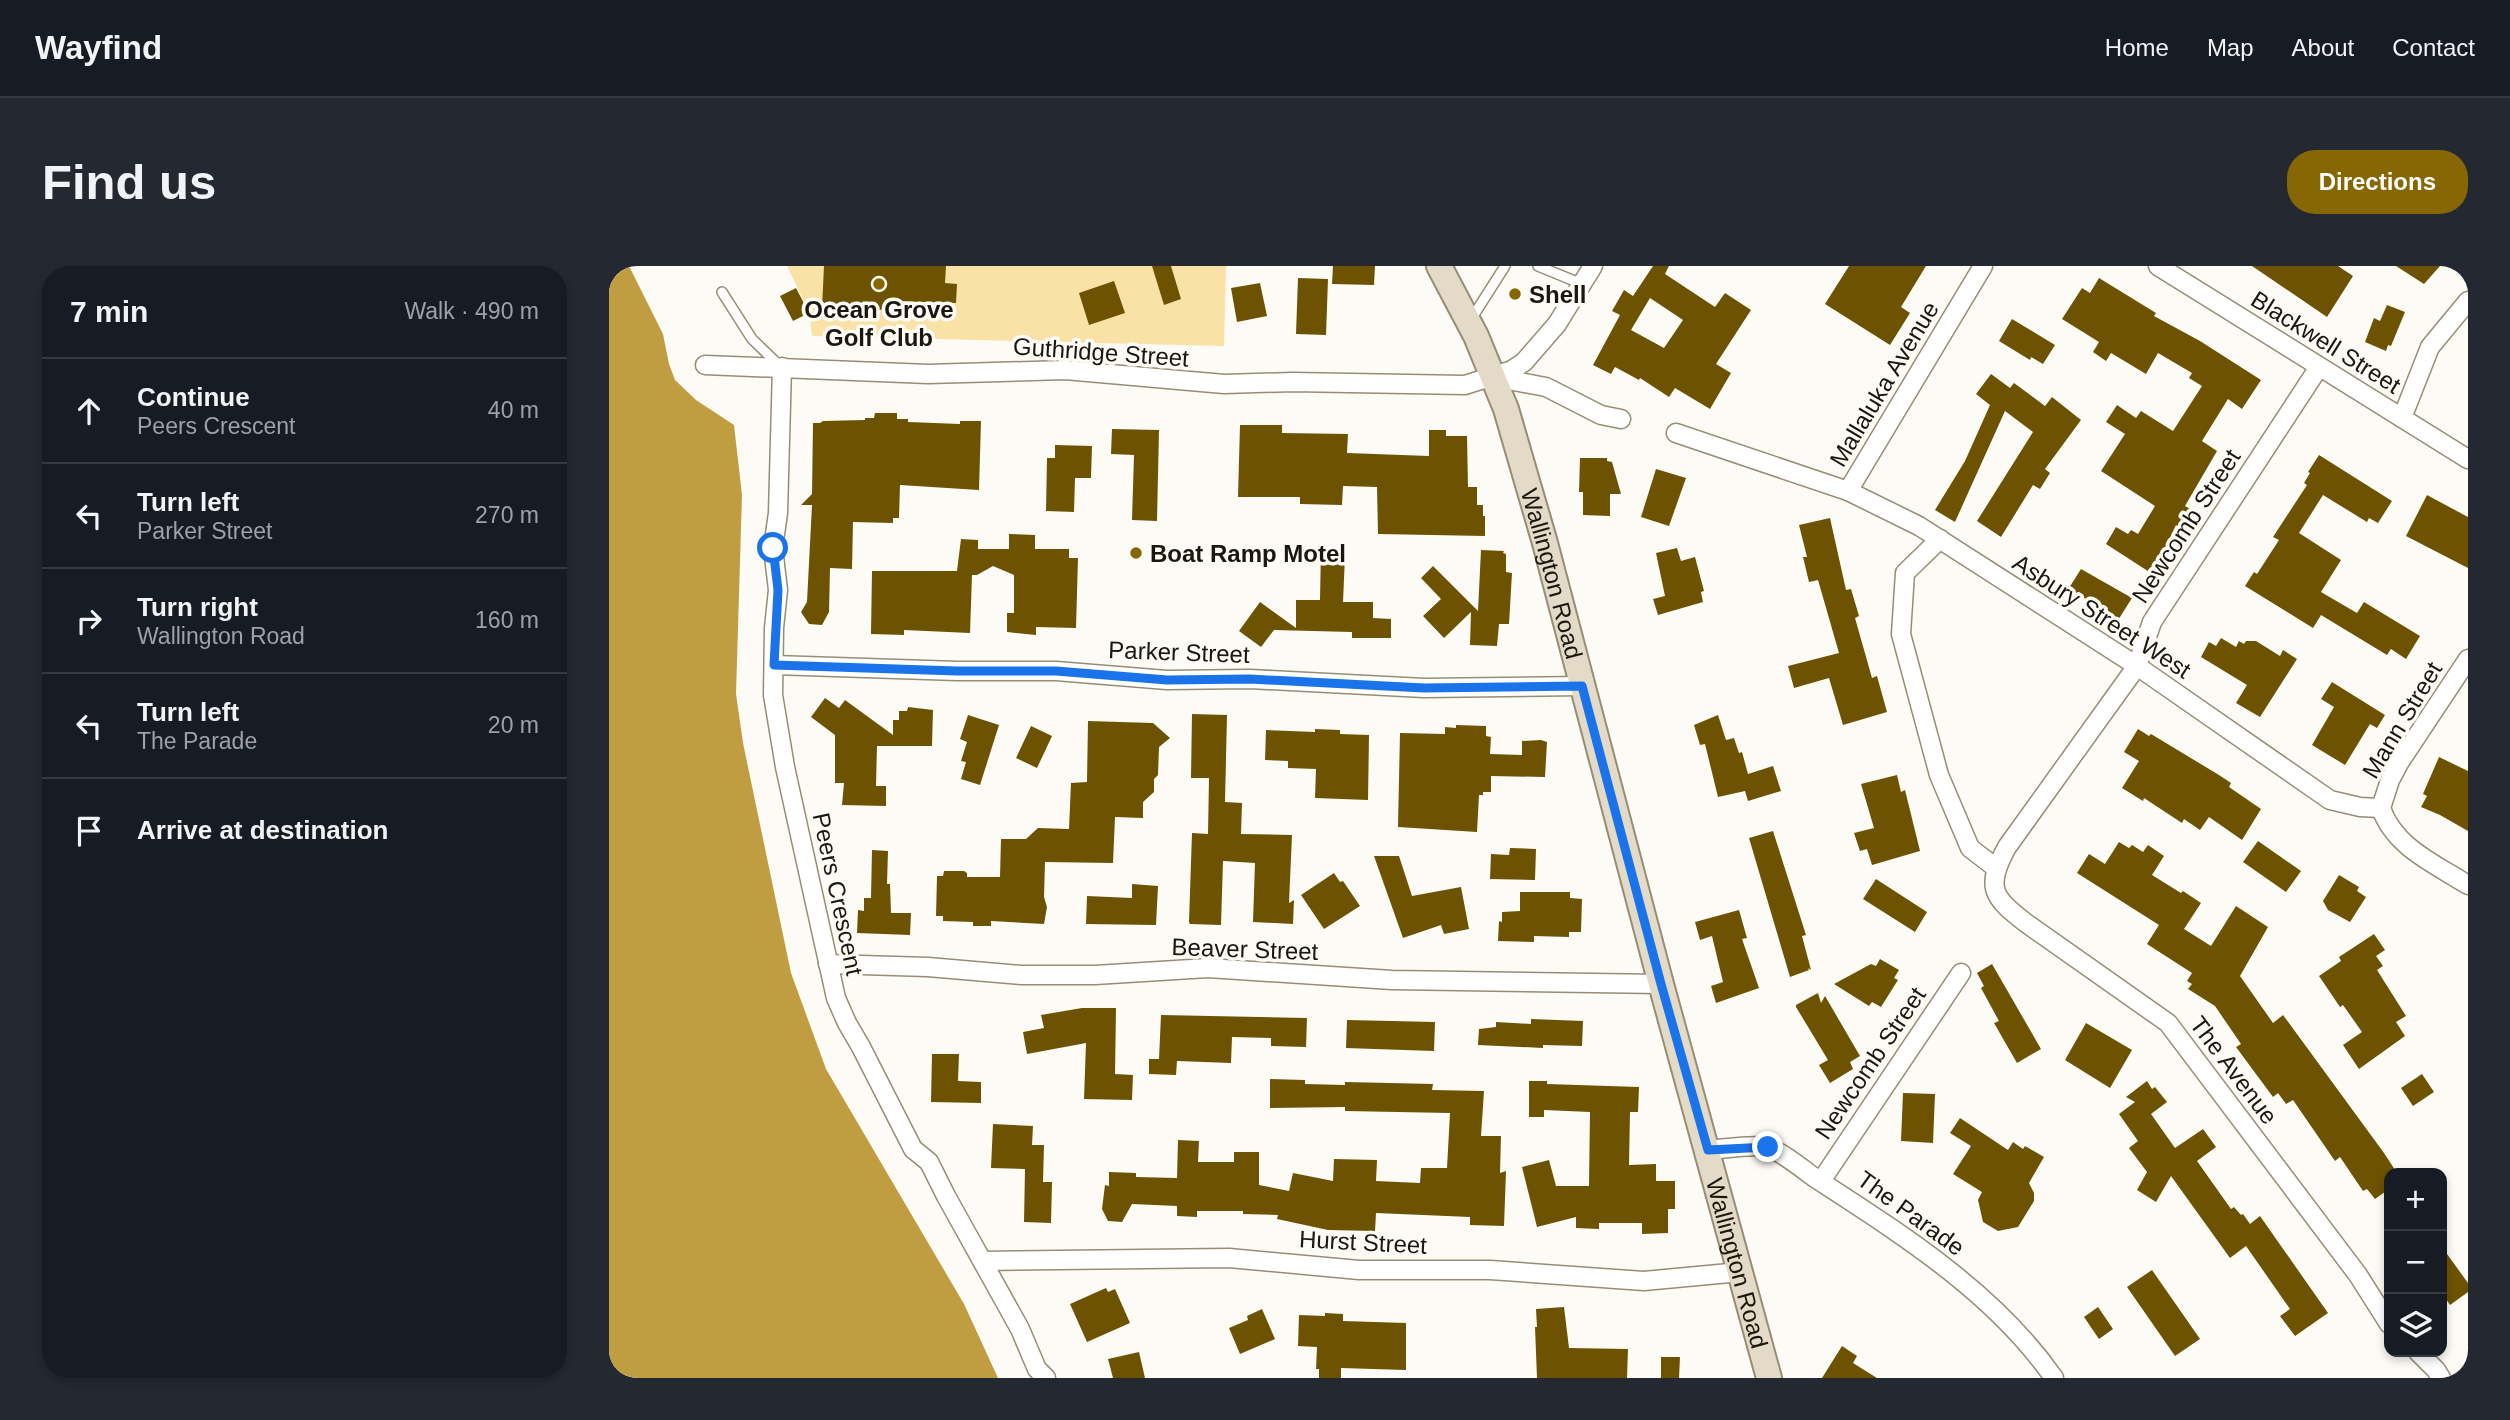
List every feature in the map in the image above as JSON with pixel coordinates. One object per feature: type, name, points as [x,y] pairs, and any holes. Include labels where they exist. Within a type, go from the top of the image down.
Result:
[{"type":"street","name":"Wallington Road","points":[[1439,266],[1493,377],[1522,462],[1769,1378]]},
{"type":"street","points":[[1493,377],[1524,362],[1557,324],[1594,266]]},
{"type":"street","name":"Mallaluka Avenue","points":[[1848,491],[1983,266]]},
{"type":"street","name":"Blackwell Street","points":[[2158,266],[2468,460]]},
{"type":"street","points":[[2402,418],[2430,347],[2468,301]]},
{"type":"street","name":"Guthridge Street","points":[[705,365],[927,374],[1065,370],[1224,384],[1292,382],[1445,386],[1465,385],[1493,377]]},
{"type":"street","name":"Peers Crescent","points":[[782,367],[778,513],[773,548],[778,590],[774,665],[776,719],[836,998],[846,1023],[913,1149],[929,1162],[1020,1329],[1037,1369],[1046,1378]]},
{"type":"street","name":"Newcomb Street","points":[[1994,892],[1996,868],[2007,847],[2137,666],[2152,622],[2319,368]]},
{"type":"street","points":[[1493,377],[1546,387],[1601,415],[1621,419]]},
{"type":"street","name":"Asbury Street West","points":[[1676,433],[1848,491],[1919,526],[2137,666],[2330,800],[2360,807],[2381,808]]},
{"type":"street","points":[[1940,539],[1905,573],[1901,634],[1939,775],[1970,848],[1996,868]]},
{"type":"street","name":"Mann Street","points":[[2381,808],[2399,763],[2468,659]]},
{"type":"street","name":"Parker Street","points":[[774,665],[957,671],[1056,671],[1167,680],[1250,679],[1424,688],[1582,686]]},
{"type":"street","points":[[2381,808],[2394,835],[2468,885]]},
{"type":"street","name":"The Avenue","points":[[1994,892],[2006,908],[2168,1023],[2358,1275],[2384,1316]]},
{"type":"street","name":"Beaver Street","points":[[828,964],[928,967],[1021,975],[1095,975],[1208,968],[1392,980],[1661,984]]},
{"type":"street","name":"Newcomb Street","points":[[1821,1181],[1961,973]]},
{"type":"street","name":"The Parade","points":[[1708,1150],[1768,1147],[1821,1181],[1950,1270],[1994,1308],[2040,1358],[2054,1378]]},
{"type":"street","name":"Hurst Street","points":[[983,1261],[1229,1258],[1359,1270],[1490,1270],[1644,1281],[1740,1272]]},
{"type":"street","points":[[2423,1357],[2437,1370],[2441,1378]]},
{"type":"lane","points":[[1469,323],[1505,266]]},
{"type":"lane","points":[[1538,266],[1582,284]]},
{"type":"lane","points":[[722,292],[752,339],[782,367]]},
{"type":"shaded area","points":[[609,266],[629,266],[663,334],[675,380],[696,400],[734,425],[742,495],[736,694],[743,743],[791,973],[826,1069],[964,1304],[998,1378],[609,1378]]},
{"type":"shaded area","points":[[787,266],[1226,266],[1224,346],[812,336],[809,312]]},
{"type":"building","name":"Ocean Grove Golf Club","points":[[824,266],[946,266],[945,283],[957,284],[956,303],[890,301],[889,310],[822,308]]},
{"type":"building","points":[[1152,266],[1171,266],[1181,299],[1164,305]]},
{"type":"building","points":[[1333,266],[1375,266],[1374,285],[1332,284]]},
{"type":"building","points":[[1653,266],[1669,266],[1665,274],[1715,307],[1725,293],[1751,310],[1716,364],[1731,373],[1710,409],[1675,388],[1669,397],[1640,378],[1639,380],[1615,367],[1611,374],[1593,365],[1620,315],[1612,311],[1624,290],[1633,296]],"holes":[[[1650,298],[1683,320],[1664,348],[1631,330]]]},
{"type":"building","points":[[1849,266],[1926,266],[1901,307],[1910,313],[1890,345],[1825,304]]},
{"type":"building","points":[[2252,266],[2338,266],[2353,276],[2327,317]]},
{"type":"building","points":[[2396,266],[2440,266],[2424,284]]},
{"type":"building","points":[[1298,278],[1328,279],[1326,335],[1296,334]]},
{"type":"building","points":[[2099,278],[2156,313],[2154,316],[2200,341],[2261,380],[2242,409],[2228,399],[2202,441],[2217,451],[2185,506],[2192,510],[2181,528],[2176,525],[2160,559],[2163,561],[2154,575],[2106,544],[2116,527],[2128,534],[2131,530],[2138,534],[2155,506],[2101,471],[2125,434],[2106,422],[2117,405],[2136,418],[2141,411],[2173,431],[2202,386],[2189,378],[2192,373],[2158,353],[2146,374],[2111,353],[2106,361],[2093,352],[2099,342],[2062,319],[2082,288],[2090,293]]},
{"type":"building","points":[[1114,281],[1125,313],[1089,325],[1079,293]]},
{"type":"building","points":[[1260,283],[1267,316],[1237,322],[1231,288]]},
{"type":"building","points":[[796,288],[809,313],[793,321],[780,296]]},
{"type":"building","points":[[2387,305],[2405,312],[2391,346],[2388,345],[2386,351],[2365,342],[2374,318],[2380,321]]},
{"type":"building","points":[[2012,319],[2055,345],[2043,364],[2031,357],[2030,360],[1999,341]]},
{"type":"building","points":[[1991,374],[2010,388],[2014,383],[2045,406],[2052,397],[2081,420],[2045,469],[2050,473],[2040,489],[2033,485],[2001,537],[1977,521],[2033,432],[2005,411],[1955,522],[1935,510],[1965,461],[1990,405],[1976,394]]},
{"type":"building","points":[[875,413],[897,413],[897,419],[908,419],[908,422],[960,424],[960,421],[981,421],[979,490],[900,485],[899,518],[893,518],[893,523],[853,522],[852,569],[830,568],[829,612],[822,625],[809,624],[801,612],[807,602],[812,505],[801,505],[812,494],[813,423],[865,420],[874,418]]},
{"type":"building","points":[[1240,425],[1282,425],[1282,433],[1348,434],[1347,453],[1429,456],[1429,430],[1446,430],[1446,436],[1467,436],[1468,487],[1477,487],[1477,505],[1483,505],[1485,516],[1485,536],[1378,534],[1377,487],[1343,486],[1342,505],[1300,504],[1300,497],[1238,497]]},
{"type":"building","points":[[1112,429],[1159,430],[1157,521],[1132,520],[1134,455],[1111,454]]},
{"type":"building","points":[[1055,445],[1092,446],[1091,478],[1075,478],[1074,512],[1046,511],[1047,458],[1055,458]]},
{"type":"building","points":[[2319,455],[2392,501],[2378,523],[2369,518],[2367,522],[2323,495],[2299,533],[2341,560],[2321,592],[2357,613],[2364,602],[2420,636],[2406,659],[2391,649],[2387,655],[2321,615],[2313,628],[2245,586],[2254,572],[2257,574],[2279,540],[2273,537],[2307,485],[2304,483],[2310,473],[2308,472]]},
{"type":"building","points":[[1580,458],[1607,458],[1607,461],[1612,462],[1621,494],[1610,494],[1610,516],[1583,515],[1583,492],[1579,492]]},
{"type":"building","points":[[1656,469],[1686,478],[1669,526],[1641,517]]},
{"type":"building","points":[[2427,495],[2468,517],[2468,568],[2406,536]]},
{"type":"building","points":[[1830,518],[1846,590],[1851,589],[1859,616],[1855,618],[1872,678],[1877,676],[1887,712],[1843,725],[1829,678],[1794,688],[1788,666],[1839,653],[1818,580],[1809,582],[1803,557],[1807,557],[1799,525]]},
{"type":"building","points":[[1009,534],[1035,535],[1035,549],[1069,549],[1069,558],[1078,558],[1076,628],[1036,627],[1036,635],[1007,632],[1007,613],[1014,613],[1014,575],[993,566],[972,575],[970,633],[904,630],[904,635],[871,634],[872,571],[957,571],[961,539],[978,540],[978,549],[1009,549]]},
{"type":"building","points":[[1321,548],[1342,548],[1342,556],[1345,556],[1343,602],[1373,602],[1373,618],[1391,619],[1391,638],[1352,638],[1352,632],[1274,630],[1261,647],[1239,631],[1260,602],[1296,628],[1296,600],[1320,600]]},
{"type":"building","points":[[1677,548],[1681,561],[1695,557],[1704,591],[1701,592],[1703,602],[1658,615],[1653,599],[1665,596],[1656,553]]},
{"type":"building","points":[[1481,550],[1504,551],[1506,572],[1512,573],[1509,624],[1499,624],[1497,646],[1470,645],[1471,612],[1444,638],[1423,616],[1441,599],[1421,578],[1433,566],[1478,611]]},
{"type":"building","points":[[2081,569],[2132,598],[2115,625],[2092,610],[2095,605],[2069,588]]},
{"type":"building","points":[[2221,638],[2236,647],[2239,641],[2244,644],[2246,641],[2256,641],[2280,656],[2283,650],[2297,659],[2260,717],[2236,703],[2247,685],[2201,657],[2209,642],[2216,646]]},
{"type":"building","points":[[2332,682],[2385,715],[2377,728],[2370,724],[2345,765],[2312,745],[2334,707],[2321,699]]},
{"type":"building","points":[[825,698],[839,708],[845,700],[893,735],[893,720],[899,720],[899,711],[907,711],[908,707],[933,710],[932,746],[877,746],[876,786],[886,786],[886,806],[842,805],[844,783],[835,783],[835,735],[811,717]]},
{"type":"building","points":[[1192,714],[1227,715],[1225,802],[1242,803],[1241,834],[1292,835],[1289,903],[1294,900],[1293,924],[1253,922],[1255,863],[1223,861],[1221,925],[1189,922],[1192,833],[1208,834],[1209,778],[1191,778]]},
{"type":"building","points":[[968,715],[999,725],[980,785],[961,779],[966,762],[961,761],[967,742],[960,739]]},
{"type":"building","points":[[1718,715],[1726,740],[1734,738],[1739,753],[1742,752],[1748,774],[1773,766],[1781,791],[1748,801],[1745,791],[1718,797],[1705,744],[1700,745],[1694,725]]},
{"type":"building","points":[[1088,721],[1153,723],[1170,738],[1159,747],[1158,775],[1154,779],[1154,792],[1143,802],[1143,818],[1115,817],[1113,863],[1045,862],[1044,897],[1047,907],[1044,924],[991,921],[991,926],[973,926],[973,922],[943,921],[943,916],[936,916],[937,876],[943,876],[944,871],[964,871],[967,877],[1000,877],[1001,839],[1026,839],[1038,828],[1069,829],[1071,783],[1087,782]]},
{"type":"building","points":[[1456,725],[1486,726],[1486,736],[1491,737],[1490,754],[1522,755],[1522,741],[1547,742],[1545,777],[1491,776],[1491,792],[1479,795],[1477,832],[1398,827],[1400,733],[1445,734],[1445,727],[1456,728]]},
{"type":"building","points":[[1031,726],[1052,736],[1037,768],[1016,758]]},
{"type":"building","points":[[1315,729],[1340,730],[1340,734],[1369,735],[1368,800],[1315,798],[1316,769],[1288,768],[1288,761],[1265,760],[1266,730],[1315,732]]},
{"type":"building","points":[[2138,729],[2219,775],[2231,783],[2229,787],[2261,809],[2242,840],[2209,817],[2200,830],[2184,819],[2182,823],[2144,798],[2143,801],[2122,788],[2139,761],[2124,752]]},
{"type":"building","points":[[2439,757],[2468,771],[2468,831],[2421,807],[2427,796],[2423,794]]},
{"type":"building","points":[[1897,775],[1901,792],[1905,790],[1920,851],[1872,865],[1867,849],[1860,851],[1854,833],[1874,828],[1861,784]]},
{"type":"building","points":[[1773,831],[1806,935],[1802,936],[1811,970],[1808,968],[1809,970],[1790,977],[1749,838]]},
{"type":"building","points":[[2258,841],[2301,871],[2286,892],[2243,862]]},
{"type":"building","points":[[2119,842],[2129,848],[2132,845],[2143,852],[2148,845],[2164,856],[2152,875],[2201,903],[2184,929],[2211,946],[2236,906],[2268,927],[2240,976],[2273,1023],[2283,1015],[2384,1153],[2394,1168],[2384,1168],[2384,1193],[2375,1199],[2367,1189],[2363,1191],[2340,1157],[2335,1161],[2293,1100],[2286,1104],[2278,1093],[2273,1097],[2236,1047],[2241,1044],[2215,1006],[2188,989],[2192,984],[2187,981],[2192,973],[2147,944],[2159,925],[2077,873],[2089,854],[2105,864]]},
{"type":"building","points":[[1510,848],[1536,849],[1535,880],[1490,879],[1491,854],[1509,855]]},
{"type":"building","points":[[872,850],[888,851],[887,884],[890,884],[891,913],[911,913],[910,935],[857,933],[858,910],[864,911],[864,898],[871,898]]},
{"type":"building","points":[[1374,856],[1399,856],[1412,896],[1461,887],[1469,929],[1444,934],[1441,925],[1403,938]]},
{"type":"building","points":[[1334,873],[1340,882],[1343,881],[1360,906],[1324,929],[1301,895]]},
{"type":"building","points":[[2339,875],[2359,887],[2357,891],[2366,897],[2350,922],[2328,910],[2323,901]]},
{"type":"building","points":[[1876,879],[1927,912],[1915,932],[1863,899]]},
{"type":"building","points":[[1132,884],[1158,886],[1156,925],[1086,924],[1087,896],[1132,898]]},
{"type":"building","points":[[1520,892],[1570,892],[1570,898],[1582,899],[1581,932],[1569,932],[1569,937],[1534,936],[1534,942],[1498,941],[1502,912],[1520,911]]},
{"type":"building","points":[[1739,910],[1747,938],[1742,939],[1759,988],[1716,1003],[1711,986],[1723,982],[1712,936],[1700,940],[1695,922]]},
{"type":"building","points":[[2374,934],[2385,950],[2376,956],[2383,966],[2377,970],[2406,1016],[2396,1022],[2405,1036],[2359,1069],[2343,1045],[2362,1032],[2343,1005],[2340,1007],[2319,976],[2341,961],[2339,957]]},
{"type":"building","points":[[1880,959],[1899,970],[1894,978],[1898,980],[1881,1007],[1872,1002],[1869,1006],[1834,984],[1871,964],[1876,966]]},
{"type":"building","points":[[1992,964],[2041,1049],[2017,1063],[1994,1023],[1999,1021],[1981,988],[1984,986],[1977,973]]},
{"type":"building","points":[[1818,993],[1821,1003],[1825,996],[1860,1056],[1850,1062],[1853,1069],[1830,1083],[1819,1065],[1828,1060],[1796,1007]]},
{"type":"building","points":[[1082,1008],[1116,1008],[1115,1074],[1133,1075],[1132,1100],[1084,1099],[1086,1043],[1027,1054],[1023,1032],[1044,1028],[1041,1015]]},
{"type":"building","points":[[1161,1015],[1307,1018],[1306,1047],[1271,1046],[1271,1038],[1232,1037],[1231,1063],[1177,1061],[1176,1075],[1149,1074],[1149,1059],[1159,1059]]},
{"type":"building","points":[[1531,1019],[1583,1021],[1582,1046],[1543,1045],[1543,1048],[1478,1045],[1479,1029],[1496,1027],[1496,1022],[1531,1024]]},
{"type":"building","points":[[1347,1020],[1435,1022],[1434,1051],[1346,1048]]},
{"type":"building","points":[[2086,1023],[2132,1050],[2110,1088],[2065,1060]]},
{"type":"building","points":[[932,1054],[959,1054],[958,1081],[981,1082],[981,1103],[931,1102]]},
{"type":"building","points":[[2422,1074],[2434,1092],[2413,1106],[2401,1088]]},
{"type":"building","points":[[1270,1079],[1305,1080],[1305,1084],[1433,1084],[1432,1090],[1484,1091],[1481,1136],[1501,1136],[1500,1173],[1506,1171],[1504,1226],[1470,1225],[1470,1217],[1376,1213],[1375,1231],[1328,1230],[1277,1219],[1278,1215],[1243,1214],[1243,1211],[1197,1211],[1197,1217],[1177,1216],[1177,1206],[1132,1204],[1122,1222],[1108,1221],[1102,1209],[1105,1185],[1109,1186],[1109,1172],[1136,1173],[1136,1177],[1177,1178],[1178,1140],[1199,1141],[1198,1162],[1234,1162],[1234,1152],[1259,1152],[1259,1185],[1289,1191],[1293,1173],[1333,1181],[1334,1159],[1377,1160],[1376,1181],[1420,1183],[1421,1168],[1447,1168],[1450,1113],[1345,1111],[1345,1107],[1270,1108]]},
{"type":"building","points":[[1529,1081],[1639,1087],[1638,1112],[1630,1112],[1629,1165],[1656,1164],[1656,1181],[1675,1181],[1675,1209],[1668,1209],[1668,1233],[1642,1234],[1642,1223],[1599,1223],[1599,1229],[1576,1228],[1576,1217],[1537,1227],[1522,1167],[1549,1160],[1556,1186],[1589,1186],[1590,1112],[1544,1110],[1544,1117],[1529,1117]]},
{"type":"building","points":[[2147,1081],[2167,1102],[2151,1114],[2175,1148],[2203,1129],[2216,1147],[2197,1161],[2231,1209],[2234,1207],[2243,1214],[2250,1224],[2260,1216],[2328,1313],[2295,1336],[2280,1316],[2290,1309],[2246,1246],[2230,1258],[2171,1176],[2156,1202],[2137,1190],[2147,1172],[2129,1148],[2138,1141],[2119,1114],[2135,1102],[2126,1097]]},
{"type":"building","points":[[1903,1093],[1935,1094],[1933,1143],[1901,1141]]},
{"type":"building","points":[[1960,1118],[2008,1150],[2013,1142],[2044,1157],[2029,1183],[2034,1193],[2034,1201],[2018,1227],[1998,1231],[1983,1222],[1978,1200],[1982,1192],[1953,1174],[1971,1146],[1950,1133]]},
{"type":"building","points":[[993,1124],[1033,1126],[1032,1145],[1044,1145],[1043,1182],[1052,1182],[1051,1223],[1024,1222],[1025,1169],[991,1168]]},
{"type":"building","points":[[2447,1254],[2468,1283],[2468,1292],[2450,1305],[2447,1300]]},
{"type":"building","points":[[2152,1270],[2200,1339],[2175,1356],[2127,1287]]},
{"type":"building","points":[[1106,1288],[1108,1292],[1115,1289],[1130,1323],[1087,1342],[1070,1304]]},
{"type":"building","points":[[1564,1307],[1569,1348],[1628,1349],[1627,1378],[1537,1378],[1536,1309]]},
{"type":"building","points":[[2098,1307],[2113,1329],[2099,1339],[2084,1317]]},
{"type":"building","points":[[1262,1309],[1275,1339],[1240,1354],[1229,1328],[1248,1320],[1247,1316]]},
{"type":"building","points":[[1325,1313],[1343,1314],[1343,1321],[1406,1323],[1406,1370],[1341,1368],[1341,1378],[1319,1378],[1319,1369],[1316,1369],[1317,1347],[1298,1346],[1299,1315],[1325,1316]]},
{"type":"building","points":[[1842,1346],[1857,1356],[1853,1363],[1877,1378],[1822,1378]]},
{"type":"building","points":[[1139,1352],[1145,1378],[1113,1378],[1108,1359]]},
{"type":"building","points":[[1661,1357],[1680,1357],[1679,1378],[1661,1378]]},
{"type":"place","name":"Ocean Grove Golf Club","points":[[879,284]]},
{"type":"place","name":"Shell","points":[[1515,294]]},
{"type":"place","name":"Boat Ramp Motel","points":[[1136,553]]},
{"type":"route","points":[[773,548],[778,590],[774,665],[957,671],[1056,671],[1167,680],[1287,680],[1424,688],[1582,686],[1708,1150],[1768,1147]]}]
